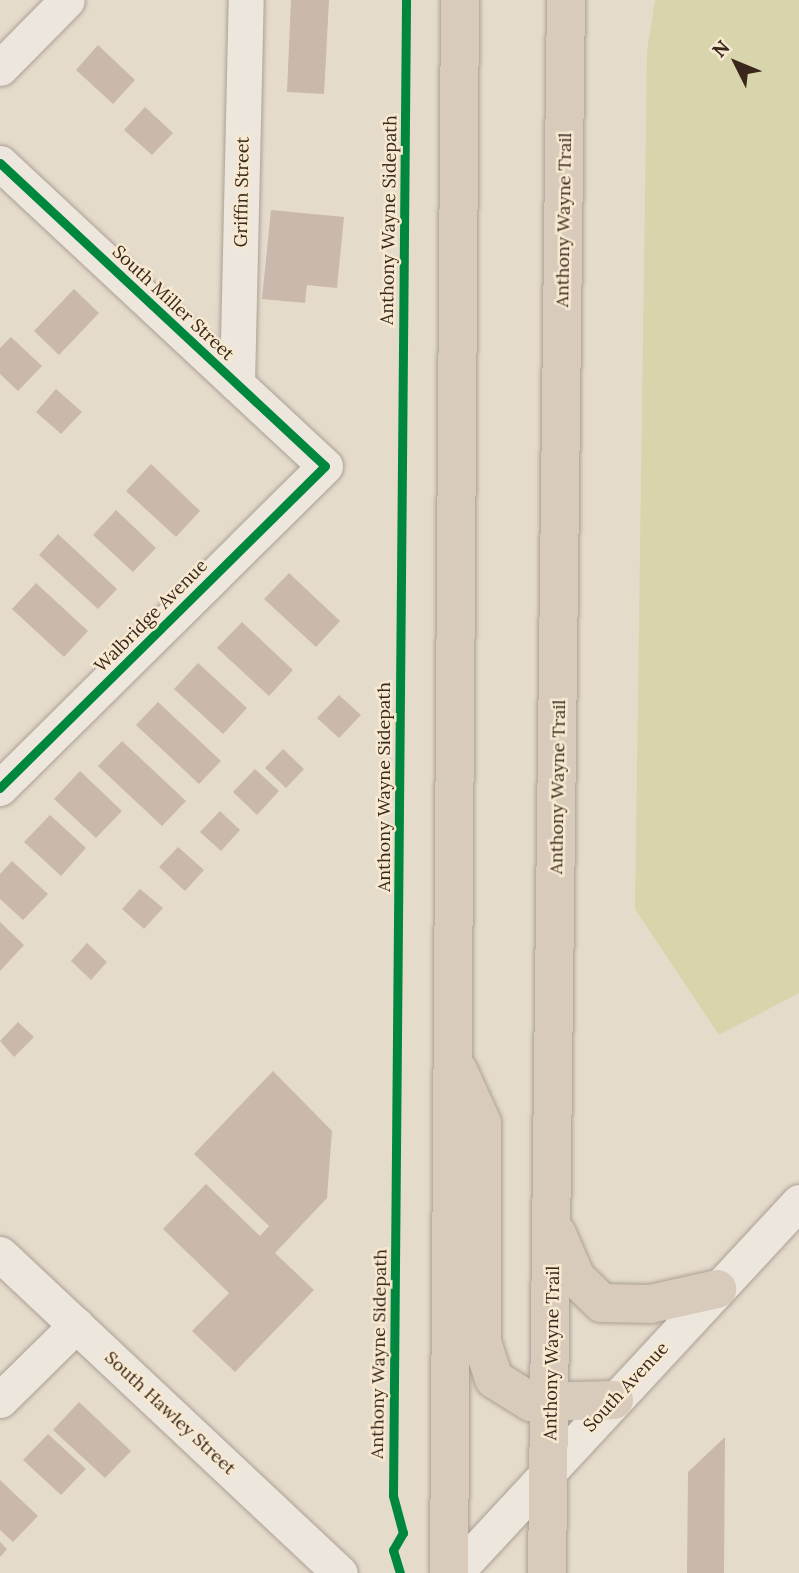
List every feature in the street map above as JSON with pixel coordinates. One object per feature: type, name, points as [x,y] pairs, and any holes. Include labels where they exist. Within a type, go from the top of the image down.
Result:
[{"type":"highway","points":[[449,1573],[460,0]]},
{"type":"highway","name":"Anthony Wayne Trail","points":[[547,1573],[566,0]]},
{"type":"highway","points":[[453,1059],[482,1123],[482,1342],[494,1379],[531,1402],[614,1400]]},
{"type":"highway","points":[[553,1226],[576,1278],[602,1303],[650,1304],[717,1289]]},
{"type":"street","points":[[0,68],[67,0]]},
{"type":"street","name":"Griffin Street","points":[[237,384],[246,0]]},
{"type":"street","name":"South Miller Street","points":[[0,163],[325,466]]},
{"type":"street","name":"Walbridge Avenue","points":[[0,788],[325,466]]},
{"type":"street","name":"South Avenue","points":[[455,1573],[550,1467],[799,1202]]},
{"type":"street","name":"South Hawley Street","points":[[0,1254],[340,1573]]},
{"type":"street","points":[[0,1400],[76,1325]]},
{"type":"shaded area","points":[[655,0],[799,0],[799,993],[719,1035],[635,909],[647,51]]},
{"type":"building","points":[[291,0],[329,0],[324,94],[287,92]]},
{"type":"building","points":[[98,45],[135,80],[113,104],[76,70]]},
{"type":"building","points":[[145,107],[173,133],[152,155],[124,130]]},
{"type":"building","points":[[271,210],[344,217],[337,288],[307,285],[305,303],[262,299]]},
{"type":"building","points":[[74,289],[99,313],[59,355],[34,331]]},
{"type":"building","points":[[11,337],[42,366],[18,391],[0,374],[0,348]]},
{"type":"building","points":[[56,389],[82,412],[61,434],[36,412]]},
{"type":"building","points":[[151,464],[200,511],[176,537],[126,491]]},
{"type":"building","points":[[116,510],[156,548],[133,572],[93,535]]},
{"type":"building","points":[[58,534],[117,589],[98,609],[39,555]]},
{"type":"building","points":[[289,573],[340,621],[316,647],[264,599]]},
{"type":"building","points":[[36,583],[88,631],[64,657],[12,609]]},
{"type":"building","points":[[242,622],[293,670],[269,696],[217,648]]},
{"type":"building","points":[[198,663],[247,708],[223,734],[174,689]]},
{"type":"building","points":[[339,695],[361,715],[339,738],[317,718]]},
{"type":"building","points":[[158,702],[221,761],[199,784],[136,725]]},
{"type":"building","points":[[122,741],[186,801],[162,826],[98,766]]},
{"type":"building","points":[[283,749],[304,769],[286,788],[265,768]]},
{"type":"building","points":[[255,769],[279,791],[257,815],[233,792]]},
{"type":"building","points":[[80,771],[122,811],[96,838],[54,799]]},
{"type":"building","points":[[220,811],[240,830],[221,851],[200,832]]},
{"type":"building","points":[[50,815],[86,848],[61,876],[24,842]]},
{"type":"building","points":[[178,847],[204,870],[185,891],[159,867]]},
{"type":"building","points":[[12,861],[48,894],[23,920],[0,899],[0,874]]},
{"type":"building","points":[[140,889],[163,908],[144,929],[122,909]]},
{"type":"building","points":[[0,922],[24,945],[0,971]]},
{"type":"building","points":[[87,943],[107,962],[91,980],[71,961]]},
{"type":"building","points":[[18,1022],[34,1037],[14,1057],[0,1041]]},
{"type":"building","points":[[273,1071],[332,1131],[327,1198],[275,1253],[314,1290],[235,1372],[192,1331],[229,1293],[163,1229],[206,1184],[260,1236],[269,1226],[194,1154]]},
{"type":"building","points":[[79,1402],[131,1451],[105,1478],[53,1430]]},
{"type":"building","points":[[48,1434],[86,1469],[61,1495],[23,1460]]},
{"type":"building","points":[[725,1437],[724,1573],[687,1573],[688,1472]]},
{"type":"building","points":[[0,1480],[38,1516],[13,1542],[0,1530]]},
{"type":"building","points":[[0,1542],[7,1549],[0,1557]]},
{"type":"cycle path","name":"Anthony Wayne Sidepath","points":[[400,1573],[393,1550],[403,1533],[393,1495],[406,0]]},
{"type":"cycle path","points":[[0,163],[325,466],[0,788]]}]
